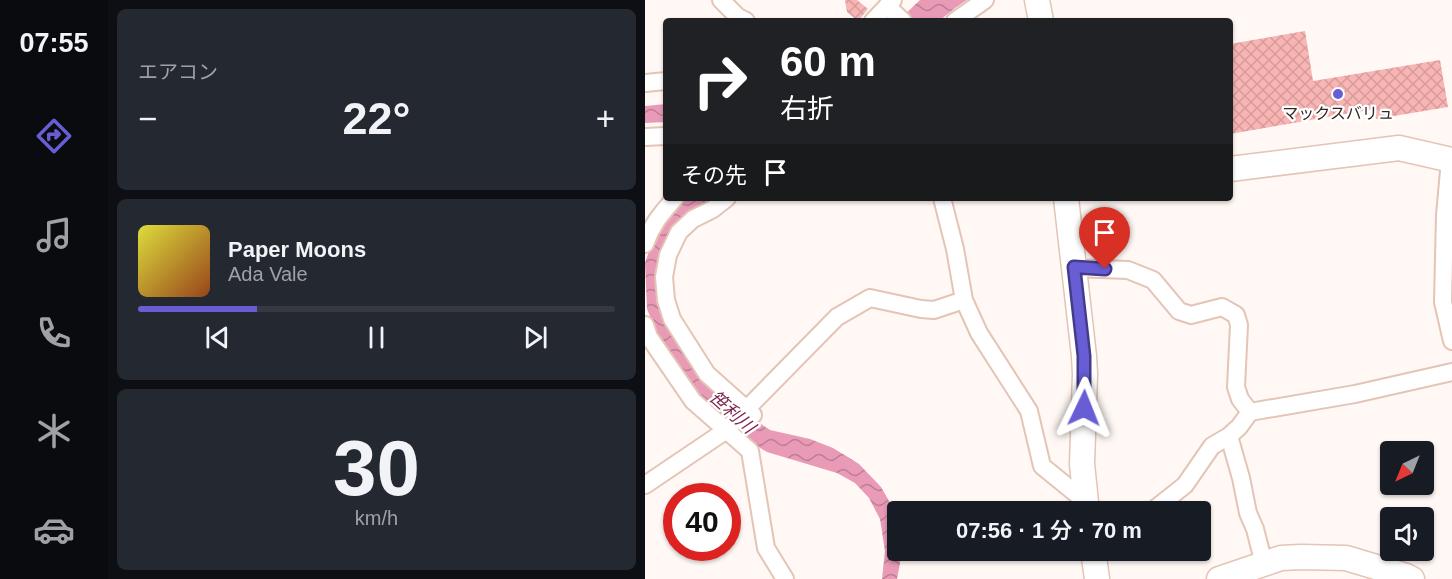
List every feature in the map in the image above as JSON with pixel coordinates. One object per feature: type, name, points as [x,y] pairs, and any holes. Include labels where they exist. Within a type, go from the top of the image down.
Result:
[{"type":"street","points":[[721,0],[740,18]]},
{"type":"street","points":[[959,18],[985,0]]},
{"type":"street","points":[[1037,0],[1040,18]]},
{"type":"street","points":[[879,18],[894,10]]},
{"type":"street","points":[[645,83],[663,81]]},
{"type":"street","points":[[645,137],[663,136]]},
{"type":"street","points":[[1233,170],[1399,148],[1451,160],[1445,215],[1443,302],[1452,341]]},
{"type":"street","points":[[645,244],[657,218],[672,201]]},
{"type":"street","points":[[723,201],[693,219],[679,232],[668,255],[664,277],[666,300],[672,319],[707,374],[748,412]]},
{"type":"street","points":[[943,201],[955,249],[964,300],[979,333],[1029,411],[1042,466],[1080,501]]},
{"type":"street","points":[[1066,201],[1085,374],[1082,464],[1086,501]]},
{"type":"street","points":[[1074,267],[1128,270],[1153,280],[1179,311],[1191,315],[1222,307],[1236,315],[1239,325],[1236,387],[1250,412]]},
{"type":"street","points":[[645,485],[726,430],[748,412],[837,317],[870,298],[934,310],[964,300]]},
{"type":"street","points":[[646,333],[693,401],[750,451],[765,548],[785,579]]},
{"type":"street","points":[[1165,501],[1185,485],[1212,446],[1229,436],[1250,412],[1355,394],[1452,372]]},
{"type":"street","points":[[1229,436],[1248,513],[1255,529],[1264,564]]},
{"type":"street","points":[[1219,579],[1281,558],[1301,557],[1346,558],[1412,579]]},
{"type":"street","points":[[1095,561],[1097,579]]},
{"type":"water","points":[[920,0],[967,0],[943,18],[901,18]]},
{"type":"water","points":[[663,104],[663,122],[645,123],[645,106]]},
{"type":"water","name":"笹利川","points":[[679,201],[709,201],[687,220],[661,298],[738,409],[770,430],[810,439],[833,448],[859,464],[881,487],[889,501],[887,501],[887,561],[900,561],[897,579],[882,579],[885,551],[880,519],[869,498],[855,483],[837,473],[767,452],[737,434],[696,395],[663,348],[647,309],[645,263],[655,234]]},
{"type":"building","points":[[845,0],[857,0],[868,9],[860,18],[854,18],[847,12]]},
{"type":"building","name":"マックスバリュ","points":[[1305,31],[1313,81],[1440,60],[1448,107],[1376,119],[1374,109],[1233,133],[1233,43]]},
{"type":"place","name":"マックスバリュ","points":[[1338,94]]},
{"type":"route","points":[[1084,408],[1084,356],[1074,267],[1105,269]]}]
